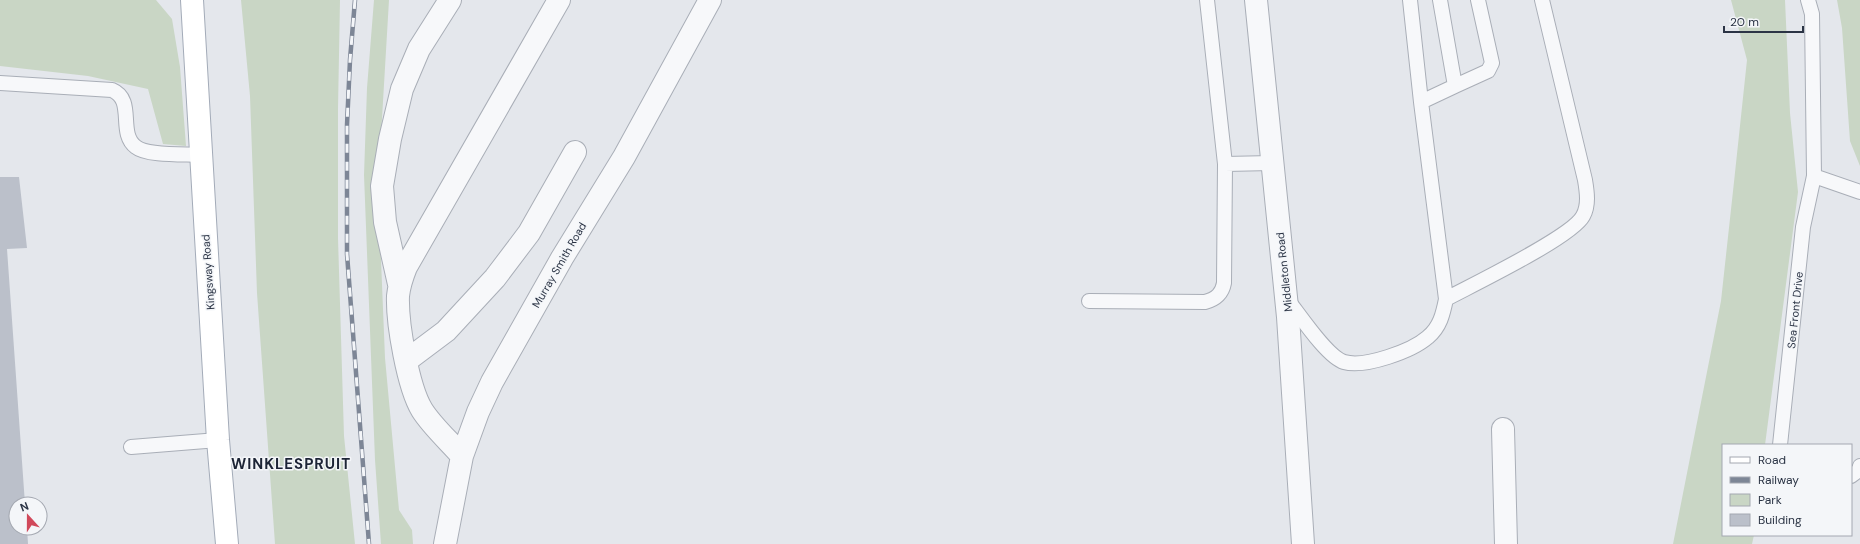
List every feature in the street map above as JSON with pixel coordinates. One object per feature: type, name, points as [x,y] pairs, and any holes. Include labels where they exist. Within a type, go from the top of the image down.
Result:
[{"type":"main road","name":"Kingsway Road","points":[[192,0],[218,440],[227,544]]},
{"type":"street","points":[[450,0],[420,50],[402,89],[390,139],[382,186],[385,222],[399,284],[398,308],[409,377],[423,411],[462,456]]},
{"type":"street","points":[[399,284],[406,267],[558,0]]},
{"type":"street","name":"Murray Smith Road","points":[[445,544],[462,456],[478,412],[492,382],[562,258],[624,156],[710,0]]},
{"type":"street","name":"Middleton Road","points":[[1256,0],[1286,298],[1302,544]]},
{"type":"street","points":[[406,361],[446,331],[495,278],[529,233],[574,152]]},
{"type":"street","points":[[1503,429],[1506,544]]},
{"type":"lane","points":[[1089,301],[1205,302],[1213,300],[1223,291],[1225,164],[1207,0]]},
{"type":"lane","points":[[1286,298],[1327,349],[1344,362],[1368,362],[1401,354],[1428,337],[1442,319],[1446,299],[1421,102],[1410,0]]},
{"type":"lane","points":[[1440,0],[1455,86]]},
{"type":"lane","points":[[1421,102],[1488,71],[1492,63],[1478,0]]},
{"type":"lane","points":[[1446,299],[1563,235],[1583,216],[1587,205],[1585,180],[1542,0]]},
{"type":"lane","name":"Sea Front Drive","points":[[1780,444],[1796,308],[1803,227],[1814,176],[1812,14],[1808,0]]},
{"type":"lane","points":[[0,83],[102,88],[112,90],[122,99],[125,105],[126,133],[129,140],[136,148],[147,152],[200,155]]},
{"type":"lane","points":[[1225,164],[1273,164]]},
{"type":"lane","points":[[1814,176],[1860,192]]},
{"type":"lane","points":[[131,447],[218,440]]},
{"type":"lane","points":[[1852,475],[1859,470],[1860,466]]},
{"type":"green space","points":[[0,0],[156,0],[172,19],[180,67],[186,146],[163,144],[148,89],[88,76],[0,66]]},
{"type":"green space","points":[[241,0],[340,0],[338,238],[344,436],[355,544],[275,544],[257,293],[250,96]]},
{"type":"green space","points":[[374,0],[389,0],[378,186],[385,358],[399,510],[412,530],[413,544],[381,544],[375,460],[364,175],[367,88]]},
{"type":"green space","points":[[1731,0],[1785,0],[1790,113],[1798,192],[1765,444],[1722,444],[1722,536],[1754,536],[1752,544],[1673,544],[1721,301],[1747,60]]},
{"type":"green space","points":[[1837,0],[1860,0],[1860,166],[1850,141],[1842,28]]},
{"type":"building","points":[[0,177],[19,177],[27,248],[7,249],[24,496],[8,496],[8,536],[28,536],[28,544],[0,544]]},
{"type":"railway","points":[[355,0],[347,125],[347,254],[369,544]]},
{"type":"district","name":"WINKLESPRUIT","points":[[291,464]]}]
